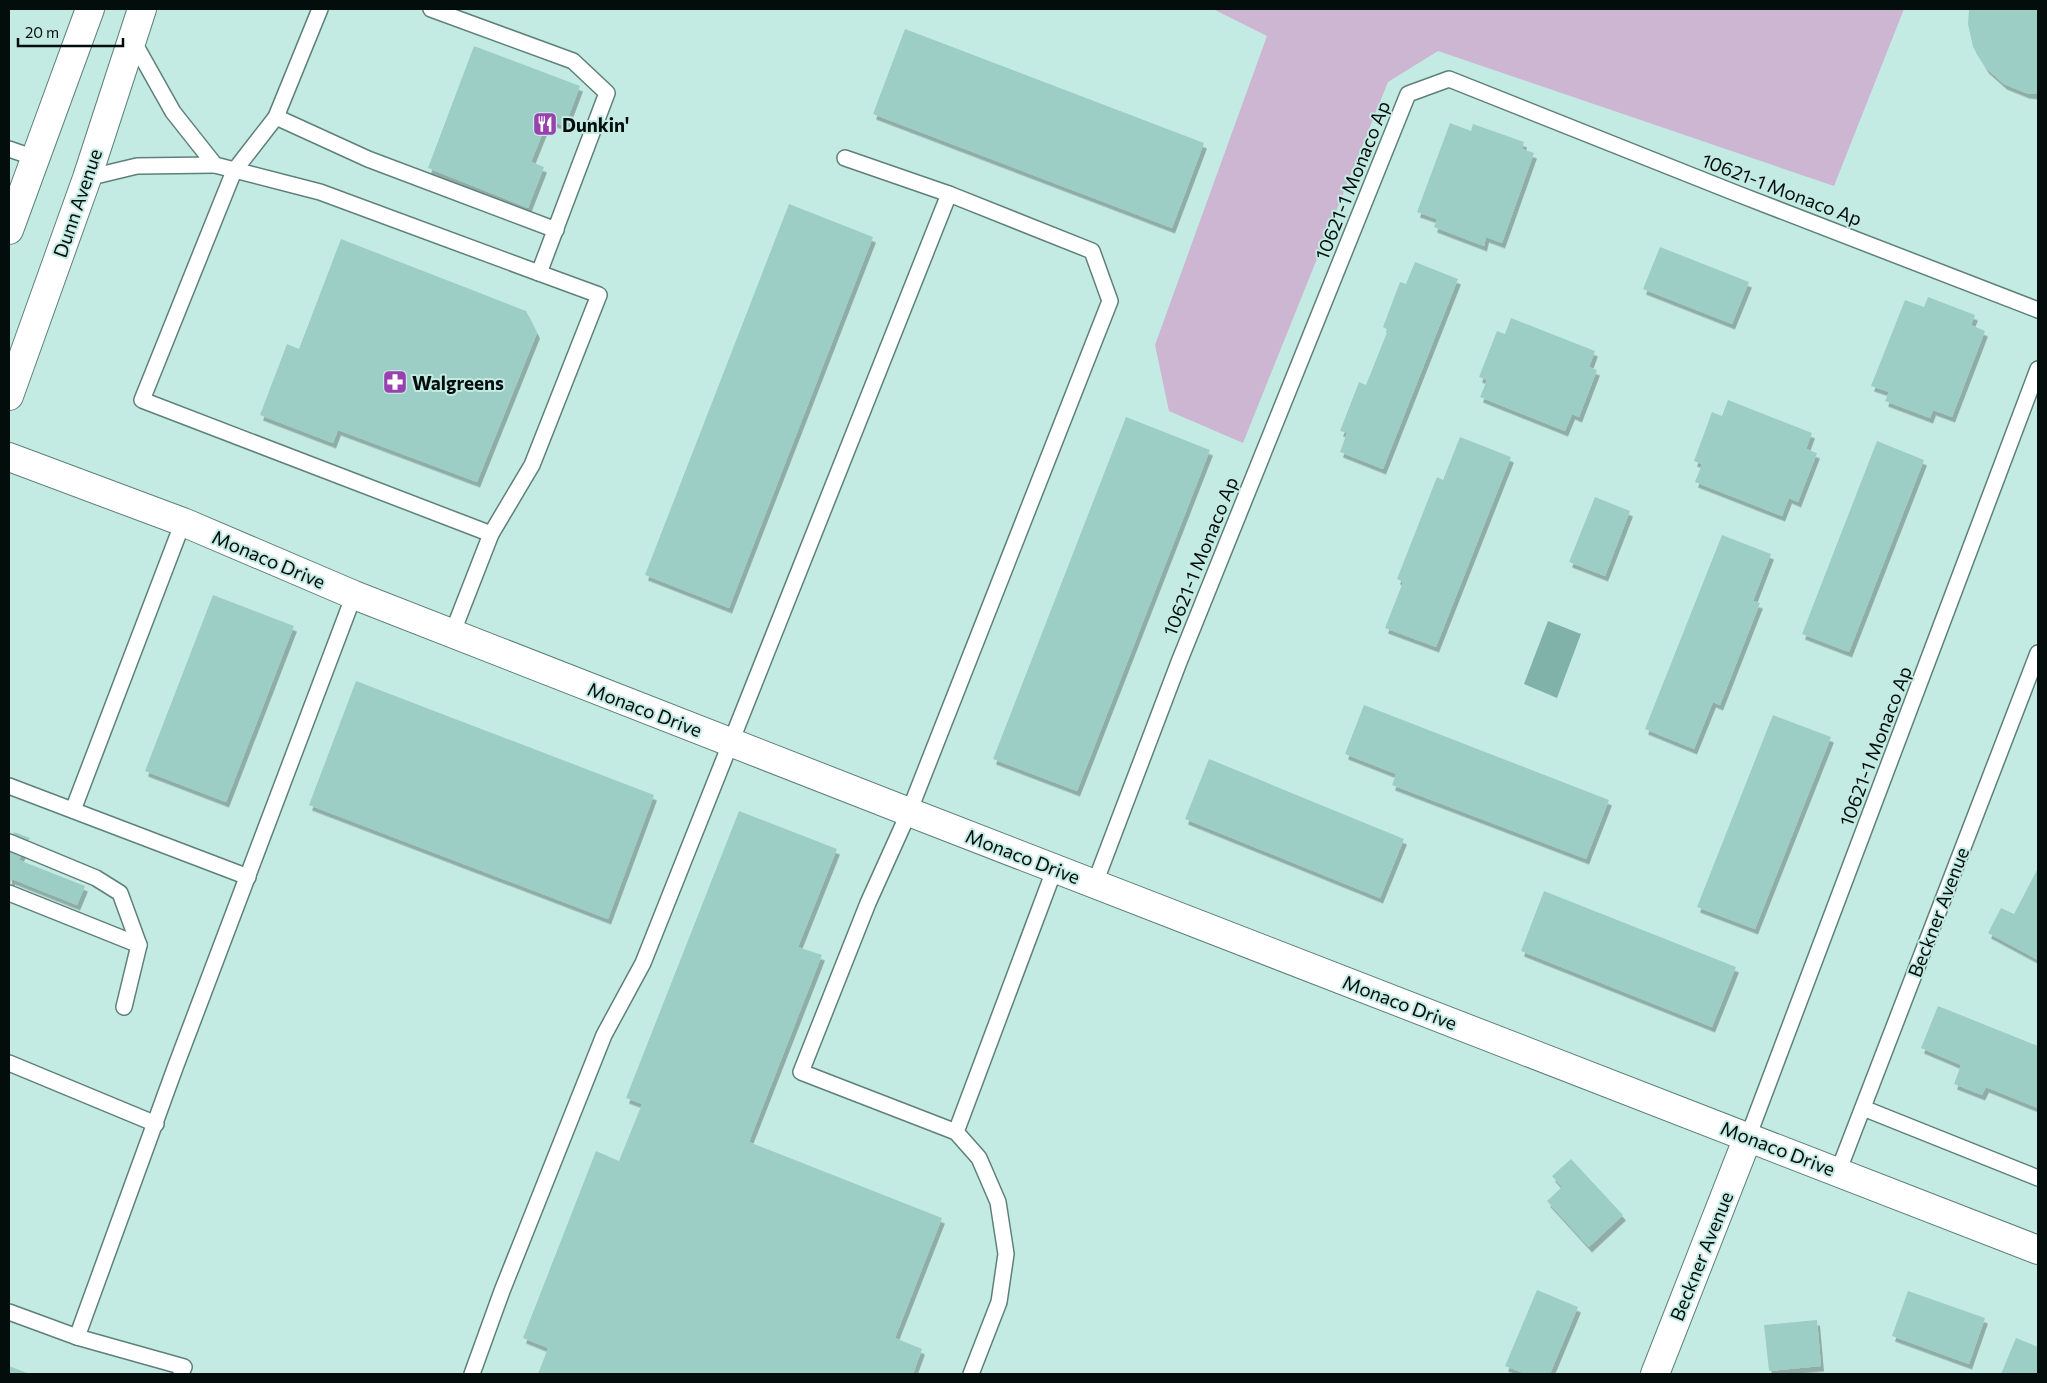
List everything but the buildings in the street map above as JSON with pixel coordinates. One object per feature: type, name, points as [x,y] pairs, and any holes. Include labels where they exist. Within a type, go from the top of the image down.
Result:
[{"type":"street","points":[[9,230],[90,9]]},
{"type":"street","name":"Dunn Avenue","points":[[9,396],[87,178],[142,9]]},
{"type":"street","name":"Monaco Drive","points":[[9,457],[183,522],[354,595],[452,634],[2038,1250]]},
{"type":"street","name":"Beckner Avenue","points":[[1654,1374],[1748,1137]]},
{"type":"lane","points":[[320,9],[276,117],[234,171],[142,400],[491,534]]},
{"type":"lane","points":[[431,9],[573,61],[607,93],[539,274]]},
{"type":"lane","points":[[132,38],[173,112],[215,165]]},
{"type":"lane","name":"10621-1 Monaco Ap","points":[[1095,883],[1179,662],[1408,94],[1449,79],[1738,194],[2038,310]]},
{"type":"lane","points":[[276,117],[368,160],[556,230]]},
{"type":"lane","points":[[9,149],[36,158]]},
{"type":"lane","points":[[845,158],[949,194],[1092,250],[1110,301],[909,812],[868,903],[801,1072],[956,1132],[980,1158],[998,1202],[1006,1254],[999,1302],[971,1374]]},
{"type":"lane","points":[[87,178],[137,166],[215,165],[320,192],[539,274],[600,294],[532,465],[491,534],[452,634]]},
{"type":"lane","points":[[472,1374],[502,1291],[604,1035],[643,963],[949,194]]},
{"type":"lane","name":"10621-1 Monaco Ap","points":[[1748,1137],[2038,368]]},
{"type":"lane","points":[[73,810],[183,522]]},
{"type":"lane","points":[[77,1337],[354,595]]},
{"type":"lane","name":"Beckner Avenue","points":[[1838,1172],[2038,653]]},
{"type":"lane","points":[[9,786],[248,877]]},
{"type":"lane","points":[[9,842],[96,878],[120,893],[139,945],[124,1007]]},
{"type":"lane","points":[[956,1132],[1056,868]]},
{"type":"lane","points":[[9,893],[139,945]]},
{"type":"lane","points":[[9,1063],[156,1124]]},
{"type":"lane","points":[[1863,1108],[2038,1178]]},
{"type":"lane","points":[[9,1312],[77,1337],[184,1368],[182,1374]]},
{"type":"shaded area","points":[[1213,9],[1904,9],[1834,186],[1438,51],[1388,82],[1243,443],[1169,411],[1155,345],[1267,36]]},
{"type":"water","points":[[1548,621],[1581,634],[1557,698],[1524,684]]},
{"type":"place","name":"Dunkin'","points":[[545,124]]},
{"type":"place","name":"Walgreens","points":[[395,382]]}]
